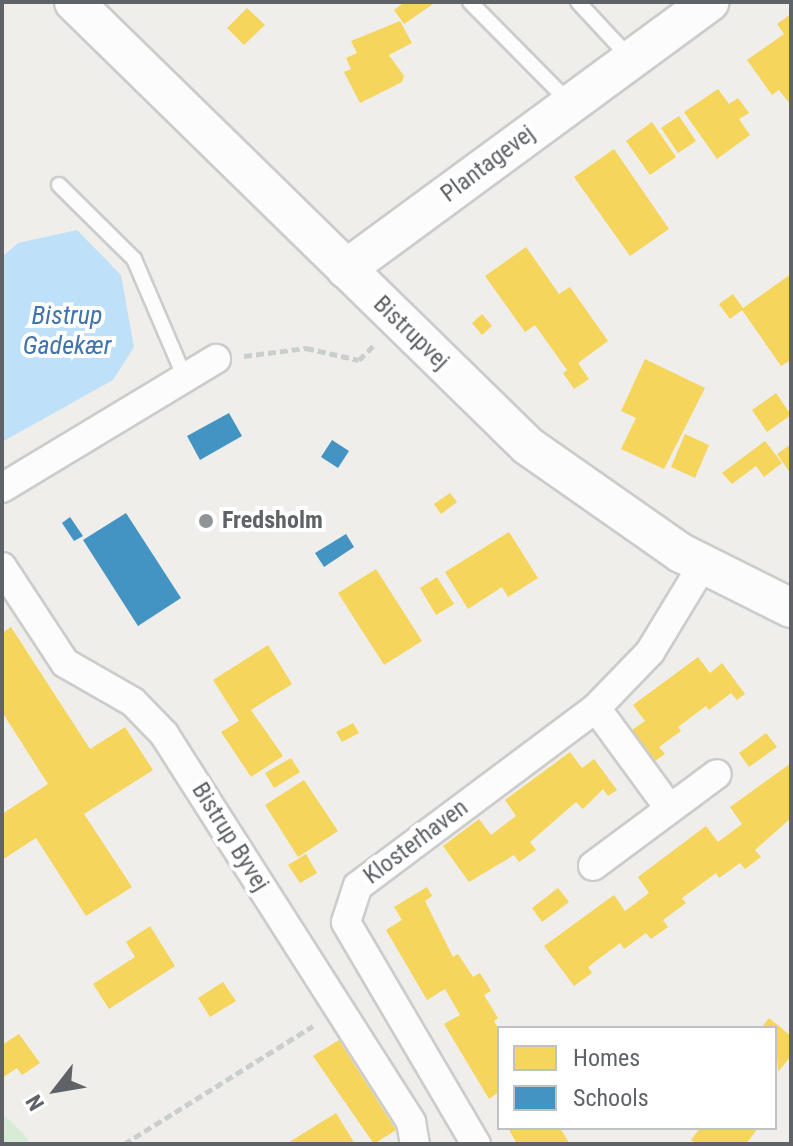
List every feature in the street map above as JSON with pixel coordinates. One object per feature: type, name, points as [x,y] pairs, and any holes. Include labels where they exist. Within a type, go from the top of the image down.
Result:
[{"type":"main road","name":"Bistrupvej","points":[[74,2],[528,446],[600,502],[703,565],[785,597]]},
{"type":"main road","name":"Plantagevej","points":[[346,269],[709,2]]},
{"type":"street","points":[[2,488],[216,359]]},
{"type":"street","name":"Klosterhaven","points":[[476,1144],[346,922],[358,886],[596,708],[650,652],[703,565]]},
{"type":"street","name":"Bistrup Byvej","points":[[2,567],[65,663],[133,702],[164,734],[411,1122],[415,1144]]},
{"type":"street","points":[[596,708],[670,809]]},
{"type":"street","points":[[593,866],[717,774]]},
{"type":"lane","points":[[470,2],[570,103]]},
{"type":"lane","points":[[578,2],[631,59]]},
{"type":"lane","points":[[59,185],[134,259],[185,378]]},
{"type":"path","points":[[216,359],[306,348],[359,360],[398,322]]},
{"type":"path","points":[[124,1144],[339,1009]]},
{"type":"green space","points":[[2,1114],[24,1134],[30,1144],[2,1144]]},
{"type":"water","name":"Bistrup Gadekær","points":[[77,230],[121,275],[134,347],[113,380],[2,442],[2,257],[18,243]]},
{"type":"building: Homes","points":[[405,2],[436,2],[404,24],[394,10]]},
{"type":"building: Homes","points":[[247,8],[265,25],[244,45],[227,28]]},
{"type":"building: Homes","points":[[791,14],[791,105],[779,90],[772,95],[747,60],[784,34],[777,24]]},
{"type":"building: Homes","points":[[400,21],[412,43],[389,55],[404,76],[402,82],[360,103],[344,72],[351,69],[346,58],[357,53],[351,41]]},
{"type":"building: Homes","points":[[718,89],[729,104],[738,98],[749,113],[739,119],[750,135],[717,159],[684,112]]},
{"type":"building: Homes","points":[[679,116],[696,141],[678,153],[661,128]]},
{"type":"building: Homes","points":[[652,122],[676,157],[650,175],[626,141]]},
{"type":"building: Homes","points":[[614,149],[669,229],[630,256],[574,177]]},
{"type":"building: Homes","points":[[526,247],[559,294],[570,287],[608,341],[578,363],[589,379],[574,389],[563,373],[567,370],[535,325],[525,332],[485,276]]},
{"type":"building: Homes","points":[[791,274],[791,360],[781,366],[742,310],[730,319],[719,304],[733,294],[743,308]]},
{"type":"building: Homes","points":[[482,314],[492,326],[482,335],[472,323]]},
{"type":"building: Homes","points":[[645,359],[705,388],[664,469],[621,449],[636,418],[621,411]]},
{"type":"building: Homes","points":[[776,393],[791,415],[767,432],[752,410]]},
{"type":"building: Homes","points":[[685,434],[709,445],[695,478],[671,467]]},
{"type":"building: Homes","points":[[765,441],[782,463],[764,477],[756,466],[732,484],[722,473]]},
{"type":"building: Homes","points":[[791,444],[791,474],[777,454]]},
{"type":"building: Homes","points":[[450,493],[457,502],[441,514],[434,504]]},
{"type":"building: Homes","points":[[509,532],[538,578],[508,597],[502,587],[468,609],[445,572]]},
{"type":"building: Homes","points":[[376,569],[422,641],[384,665],[338,593]]},
{"type":"building: Homes","points":[[437,577],[454,604],[436,615],[420,588]]},
{"type":"building: Homes","points":[[11,627],[90,749],[125,727],[153,770],[84,814],[132,887],[86,916],[36,838],[2,860],[2,814],[48,784],[2,712],[2,633]]},
{"type":"building: Homes","points":[[268,645],[292,684],[251,710],[283,756],[251,777],[221,732],[239,721],[213,680]]},
{"type":"building: Homes","points":[[698,657],[710,673],[722,663],[745,694],[737,700],[731,693],[709,710],[706,706],[678,727],[681,731],[659,747],[665,754],[655,761],[632,730],[645,721],[633,705]]},
{"type":"building: Homes","points":[[353,723],[359,733],[342,742],[336,732]]},
{"type":"building: Homes","points":[[766,733],[777,747],[749,767],[739,753]]},
{"type":"building: Homes","points":[[570,752],[582,768],[594,759],[617,790],[608,796],[603,789],[583,809],[576,802],[530,842],[536,850],[519,862],[514,855],[469,882],[443,846],[479,819],[491,835],[516,816],[505,800]]},
{"type":"building: Homes","points":[[291,758],[300,772],[274,788],[265,773]]},
{"type":"building: Homes","points":[[791,763],[791,818],[755,850],[761,857],[745,869],[740,863],[719,878],[716,873],[682,898],[686,903],[663,920],[668,927],[651,939],[646,933],[624,949],[620,943],[588,967],[592,973],[574,986],[544,946],[614,895],[625,911],[649,893],[638,877],[706,826],[718,842],[742,824],[730,807]]},
{"type":"building: Homes","points":[[304,780],[338,831],[298,857],[265,805]]},
{"type":"building: Homes","points":[[306,854],[317,873],[300,883],[288,865]]},
{"type":"building: Homes","points":[[427,887],[432,896],[425,901],[453,957],[458,954],[473,977],[480,973],[491,991],[484,995],[498,1018],[494,1021],[497,1026],[497,1093],[489,1099],[444,1024],[460,1015],[445,989],[427,1000],[386,930],[402,920],[394,907]]},
{"type":"building: Homes","points":[[558,888],[569,902],[542,922],[532,908]]},
{"type":"building: Homes","points":[[150,926],[175,966],[109,1009],[93,984],[135,957],[126,942]]},
{"type":"building: Homes","points":[[223,982],[236,1001],[210,1017],[198,998]]},
{"type":"building: Homes","points":[[769,1018],[791,1036],[791,1056],[778,1072],[777,1026],[763,1026]]},
{"type":"building: Homes","points":[[19,1034],[40,1063],[22,1075],[17,1068],[2,1078],[2,1045]]},
{"type":"building: Homes","points":[[339,1040],[396,1130],[374,1144],[313,1056]]},
{"type":"building: Homes","points":[[336,1113],[355,1144],[286,1144]]},
{"type":"building: Homes","points":[[509,1130],[561,1130],[570,1144],[517,1144]]},
{"type":"building: Homes","points":[[698,1130],[756,1130],[746,1144],[697,1144],[691,1140]]},
{"type":"building: Schools","points":[[229,413],[242,436],[200,460],[187,436]]},
{"type":"building: Schools","points":[[332,440],[349,451],[338,468],[321,457]]},
{"type":"building: Schools","points":[[126,513],[181,598],[138,626],[83,540]]},
{"type":"building: Schools","points":[[70,517],[83,536],[74,541],[62,523]]},
{"type":"building: Schools","points":[[346,534],[354,547],[324,567],[315,553]]},
{"type":"place","name":"Fredsholm","points":[[206,521]]}]
